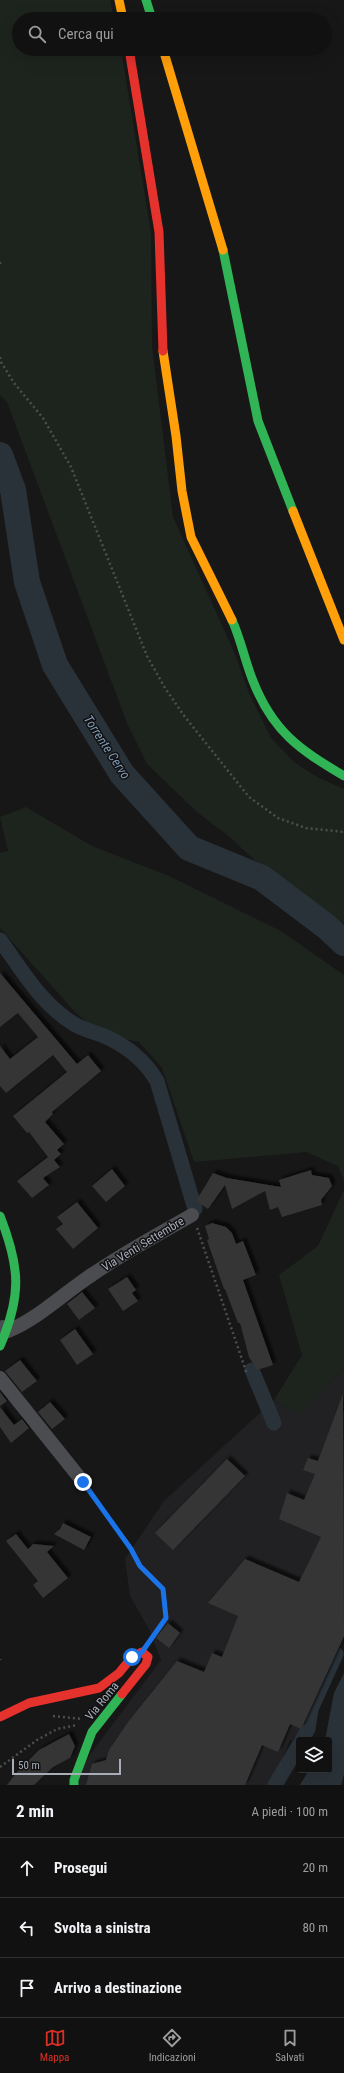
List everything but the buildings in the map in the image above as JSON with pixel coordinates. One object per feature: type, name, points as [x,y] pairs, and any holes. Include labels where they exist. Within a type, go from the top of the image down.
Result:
[{"type":"street","points":[[119,0],[122,12]]},
{"type":"street","points":[[146,0],[150,12]]},
{"type":"street","points":[[130,56],[160,232],[161,341],[176,436],[182,491],[191,537],[237,631],[253,681],[266,710],[279,730],[304,751],[344,776]]},
{"type":"street","points":[[165,56],[227,262],[258,421],[344,640]]},
{"type":"street","name":"Via Venti Settembre","points":[[4,1328],[26,1324],[58,1298],[94,1273],[192,1215]]},
{"type":"street","points":[[0,1216],[12,1254],[17,1282],[0,1346]]},
{"type":"street","points":[[0,1378],[83,1482]]},
{"type":"street","name":"Via Roma","points":[[0,1717],[29,1703],[99,1688],[119,1673],[132,1657],[142,1652],[148,1658],[146,1664],[92,1732],[74,1780],[74,1785]]},
{"type":"path","points":[[0,357],[1,362],[14,383],[43,418],[71,467],[148,656],[165,688],[185,717],[249,797],[278,818],[306,828],[344,832]]},
{"type":"path","name":"Via Venti Settembre","points":[[192,1215],[247,1374]]},
{"type":"path","points":[[83,1482],[131,1549],[140,1566],[163,1589],[166,1618],[142,1652]]},
{"type":"path","points":[[0,1767],[37,1740],[57,1729],[82,1724],[92,1732]]},
{"type":"shaded area","points":[[0,0],[110,0],[113,12],[12,12],[12,56],[122,56],[151,233],[152,346],[173,517],[235,654],[249,693],[271,738],[294,762],[317,777],[344,789],[344,924],[279,883],[231,838],[197,812],[147,764],[127,723],[7,402],[0,395]]},
{"type":"shaded area","points":[[26,807],[92,846],[169,876],[281,931],[344,975],[344,1181],[338,1166],[306,1152],[194,1162],[162,1068],[139,1042],[100,1034],[76,1013],[0,928],[0,853],[8,851],[0,817]]},
{"type":"shaded area","points":[[344,1190],[344,1366],[342,1371],[299,1415],[274,1400],[302,1355],[279,1275],[318,1246]]},
{"type":"shaded area","points":[[344,1366],[344,1640],[305,1737],[296,1737],[296,1742],[290,1740],[272,1785],[77,1785],[85,1761],[161,1660],[149,1629],[130,1596],[125,1559],[164,1501],[274,1400],[299,1415],[342,1371]]},
{"type":"shaded area","points":[[344,1673],[344,1774],[341,1785],[300,1785],[307,1773],[332,1773],[332,1737],[326,1737],[334,1693]]},
{"type":"waterway","name":"Torrente Cervo","points":[[0,455],[13,490],[27,582],[55,665],[122,774],[189,848],[262,878],[327,927],[344,943]]},
{"type":"waterway","points":[[0,940],[33,986],[62,1016],[77,1026],[102,1035],[127,1048],[140,1059],[152,1073],[157,1081],[195,1209]]},
{"type":"waterway","points":[[252,1370],[274,1423]]},
{"type":"waterway","points":[[304,1737],[308,1729],[311,1709],[336,1654]]},
{"type":"waterway","points":[[275,1785],[296,1750]]},
{"type":"traffic: fast","points":[[146,0],[150,12]]},
{"type":"traffic: fast","points":[[223,250],[258,421],[293,511]]},
{"type":"traffic: fast","points":[[232,620],[253,681],[269,714],[289,738],[301,748],[344,776]]},
{"type":"traffic: fast","points":[[0,1216],[12,1251],[16,1281],[12,1311],[0,1346]]},
{"type":"traffic: fast","points":[[74,1785],[74,1780],[92,1732],[122,1694]]},
{"type":"traffic: slow","points":[[119,0],[122,12]]},
{"type":"traffic: slow","points":[[165,56],[223,250]]},
{"type":"traffic: slow","points":[[163,351],[176,436],[182,491],[191,537],[232,620]]},
{"type":"traffic: slow","points":[[293,511],[344,640]]},
{"type":"traffic: jam","points":[[130,56],[159,232],[163,351]]},
{"type":"traffic: jam","points":[[0,1717],[29,1703],[99,1688],[119,1673],[132,1657],[142,1652],[148,1657],[146,1664],[122,1694]]},
{"type":"route","points":[[83,1482],[131,1549],[140,1566],[163,1589],[166,1618],[142,1652],[132,1657]]}]
